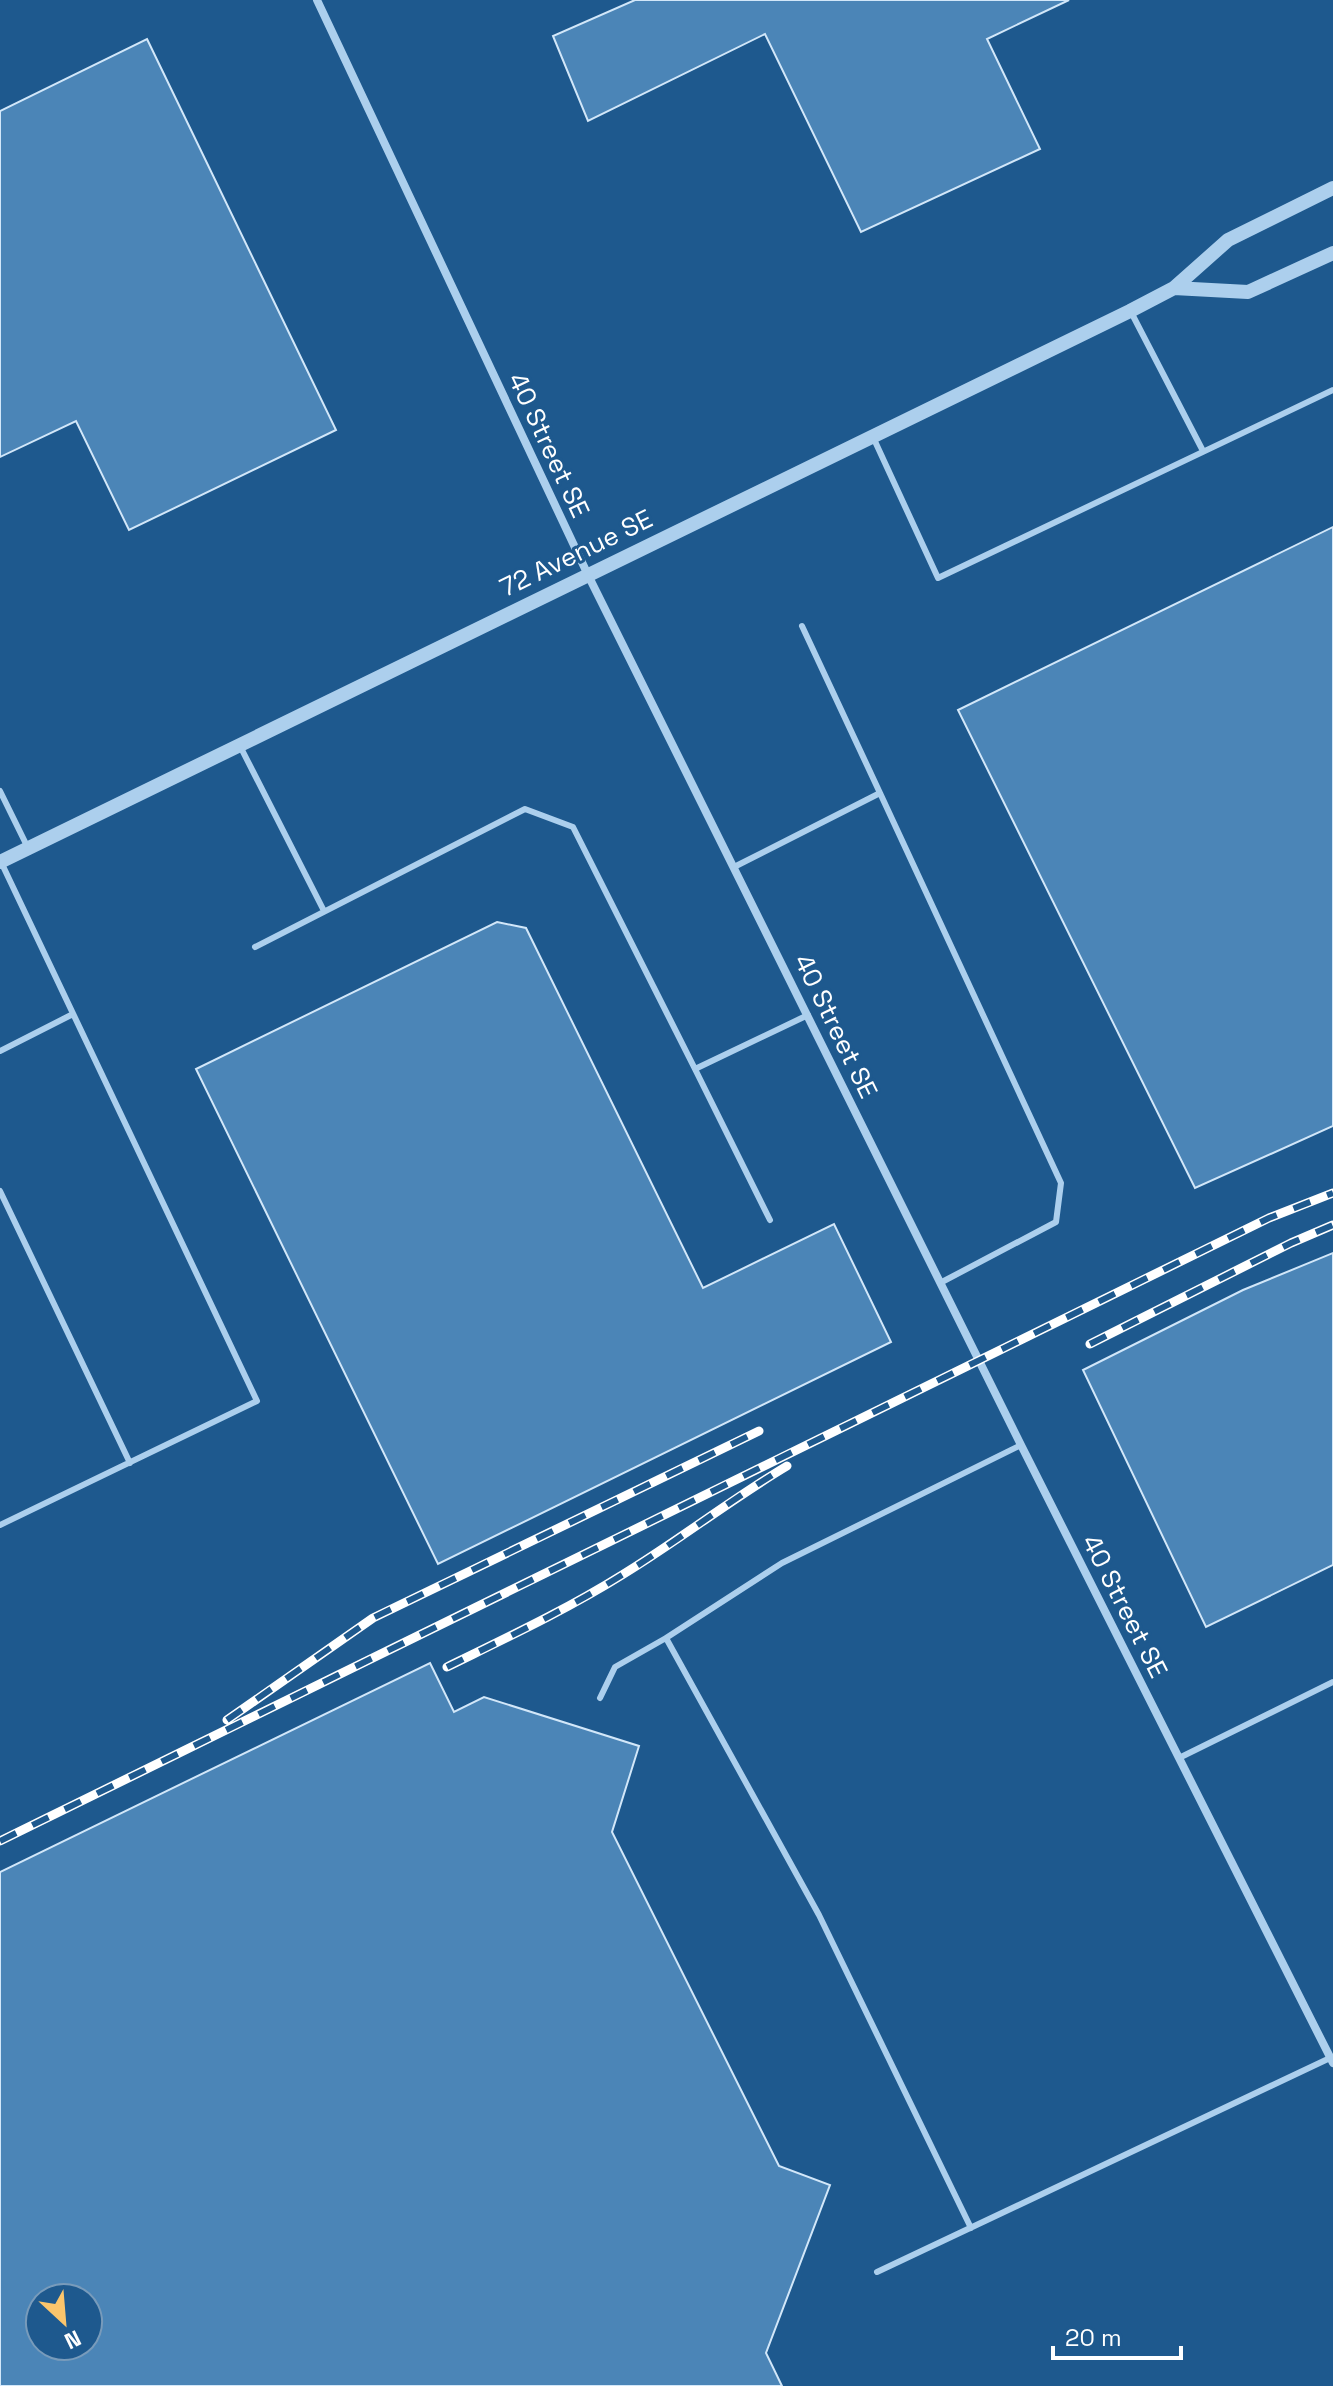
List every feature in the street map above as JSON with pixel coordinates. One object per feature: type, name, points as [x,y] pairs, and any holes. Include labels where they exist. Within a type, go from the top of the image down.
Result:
[{"type":"street","name":"40 Street SE","points":[[317,0],[588,575],[1021,1445],[1332,2060]]},
{"type":"street","name":"72 Avenue SE","points":[[0,862],[1130,311],[1174,288],[1228,240],[1333,188]]},
{"type":"street","points":[[1174,288],[1248,292],[1333,253]]},
{"type":"lane","points":[[1130,311],[1203,451]]},
{"type":"lane","points":[[872,436],[938,578],[1333,390]]},
{"type":"lane","points":[[802,626],[1061,1183],[1056,1222],[940,1283]]},
{"type":"lane","points":[[239,744],[324,911]]},
{"type":"lane","points":[[0,791],[28,848]]},
{"type":"lane","points":[[734,867],[880,793]]},
{"type":"lane","points":[[255,947],[525,809],[573,827],[770,1220]]},
{"type":"lane","points":[[0,862],[257,1401],[0,1525]]},
{"type":"lane","points":[[0,1051],[73,1014]]},
{"type":"lane","points":[[695,1069],[808,1015]]},
{"type":"lane","points":[[0,1191],[130,1463]]},
{"type":"lane","points":[[600,1698],[615,1667],[782,1563],[1021,1445]]},
{"type":"lane","points":[[666,1638],[819,1915],[971,2228]]},
{"type":"lane","points":[[1179,1758],[1333,1682]]},
{"type":"lane","points":[[877,2272],[1332,2060]]},
{"type":"building","points":[[635,0],[1069,0],[987,39],[1040,149],[861,232],[765,34],[588,121],[553,36]]},
{"type":"building","points":[[147,39],[336,430],[129,530],[76,421],[0,457],[0,111]]},
{"type":"building","points":[[1333,527],[1333,1126],[1195,1188],[958,710]]},
{"type":"building","points":[[497,922],[526,928],[703,1288],[834,1224],[891,1342],[438,1564],[196,1069]]},
{"type":"building","points":[[1333,1253],[1333,1565],[1206,1627],[1083,1370],[1243,1290]]},
{"type":"building","points":[[430,1663],[454,1712],[484,1697],[639,1746],[612,1832],[779,2166],[830,2185],[766,2353],[782,2386],[0,2386],[0,1872]]},
{"type":"railway","points":[[0,1841],[1269,1218],[1333,1193]]},
{"type":"railway","points":[[1090,1344],[1333,1225]]},
{"type":"railway","points":[[227,1720],[373,1618],[759,1431]]},
{"type":"railway","points":[[447,1667],[601,1588],[787,1466]]}]
